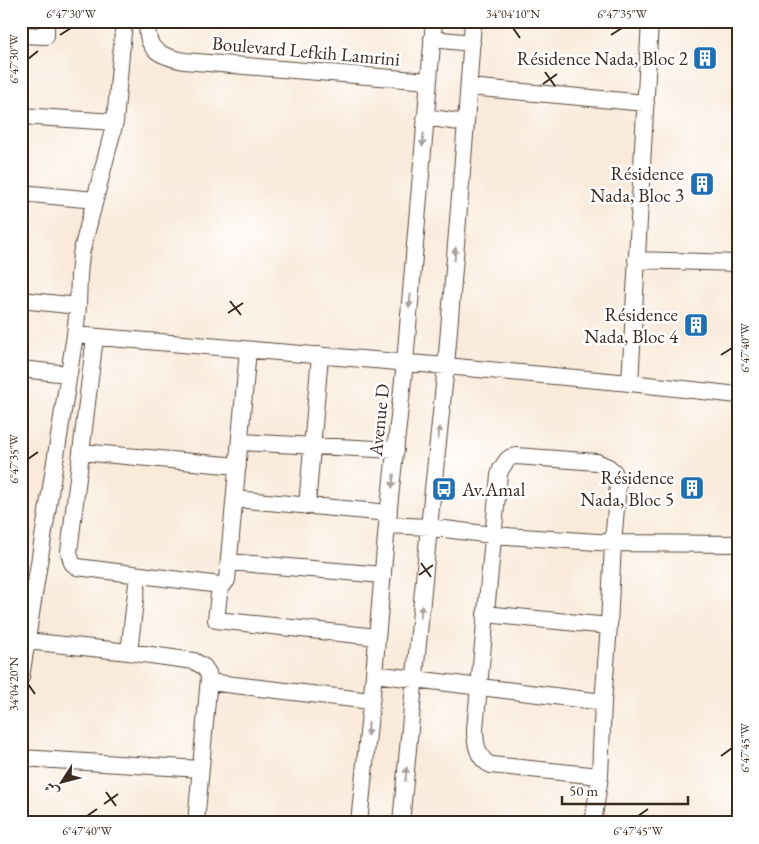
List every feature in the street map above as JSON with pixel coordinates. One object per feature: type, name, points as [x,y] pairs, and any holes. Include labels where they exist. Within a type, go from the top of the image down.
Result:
[{"type":"street","points":[[21,35],[46,36],[46,21]]},
{"type":"street","points":[[21,677],[75,335],[78,306],[78,275],[115,122],[124,21]]},
{"type":"street","name":"Boulevard Lefkih Lamrini","points":[[148,21],[148,38],[153,48],[160,54],[184,61],[428,81]]},
{"type":"street","name":"Avenue D","points":[[359,823],[396,450],[434,21]]},
{"type":"street","points":[[406,822],[414,678],[446,366],[473,21]]},
{"type":"street","points":[[630,383],[650,21]]},
{"type":"street","points":[[432,38],[472,43]]},
{"type":"street","points":[[468,87],[646,103]]},
{"type":"street","points":[[21,116],[115,122]]},
{"type":"street","points":[[425,117],[466,122]]},
{"type":"street","points":[[21,193],[95,200]]},
{"type":"street","points":[[636,260],[738,263]]},
{"type":"street","points":[[21,300],[78,306]]},
{"type":"street","points":[[75,335],[404,362],[738,395]]},
{"type":"street","points":[[95,337],[69,552],[72,563],[77,567],[220,585],[228,580],[248,350]]},
{"type":"street","points":[[307,506],[320,356]]},
{"type":"street","points":[[21,369],[68,374]]},
{"type":"street","points":[[240,442],[396,450]]},
{"type":"street","points":[[81,452],[238,466]]},
{"type":"street","points":[[592,823],[600,776],[603,702],[618,485],[614,472],[598,462],[524,456],[512,457],[507,460],[499,475],[492,535],[475,741],[478,753],[486,763],[491,765],[600,776]]},
{"type":"street","points":[[235,500],[307,506],[429,527],[492,535],[613,543],[738,544]]},
{"type":"street","points":[[229,562],[383,576]]},
{"type":"street","points":[[129,652],[138,575]]},
{"type":"street","points":[[220,585],[216,620],[377,636]]},
{"type":"street","points":[[485,614],[609,626]]},
{"type":"street","points":[[27,641],[194,661],[208,673],[209,682],[196,823]]},
{"type":"street","points":[[374,674],[603,702]]},
{"type":"street","points":[[209,682],[371,701]]},
{"type":"street","points":[[21,758],[202,769]]},
{"type":"place","name":"Résidence Nada, Bloc 2","points":[[705,58]]},
{"type":"place","name":"Résidence Nada, Bloc 3","points":[[702,184]]},
{"type":"place","name":"Résidence Nada, Bloc 4","points":[[696,325]]},
{"type":"place","name":"Résidence Nada, Bloc 5","points":[[692,488]]},
{"type":"place","name":"Av.Amal","points":[[444,489]]}]
